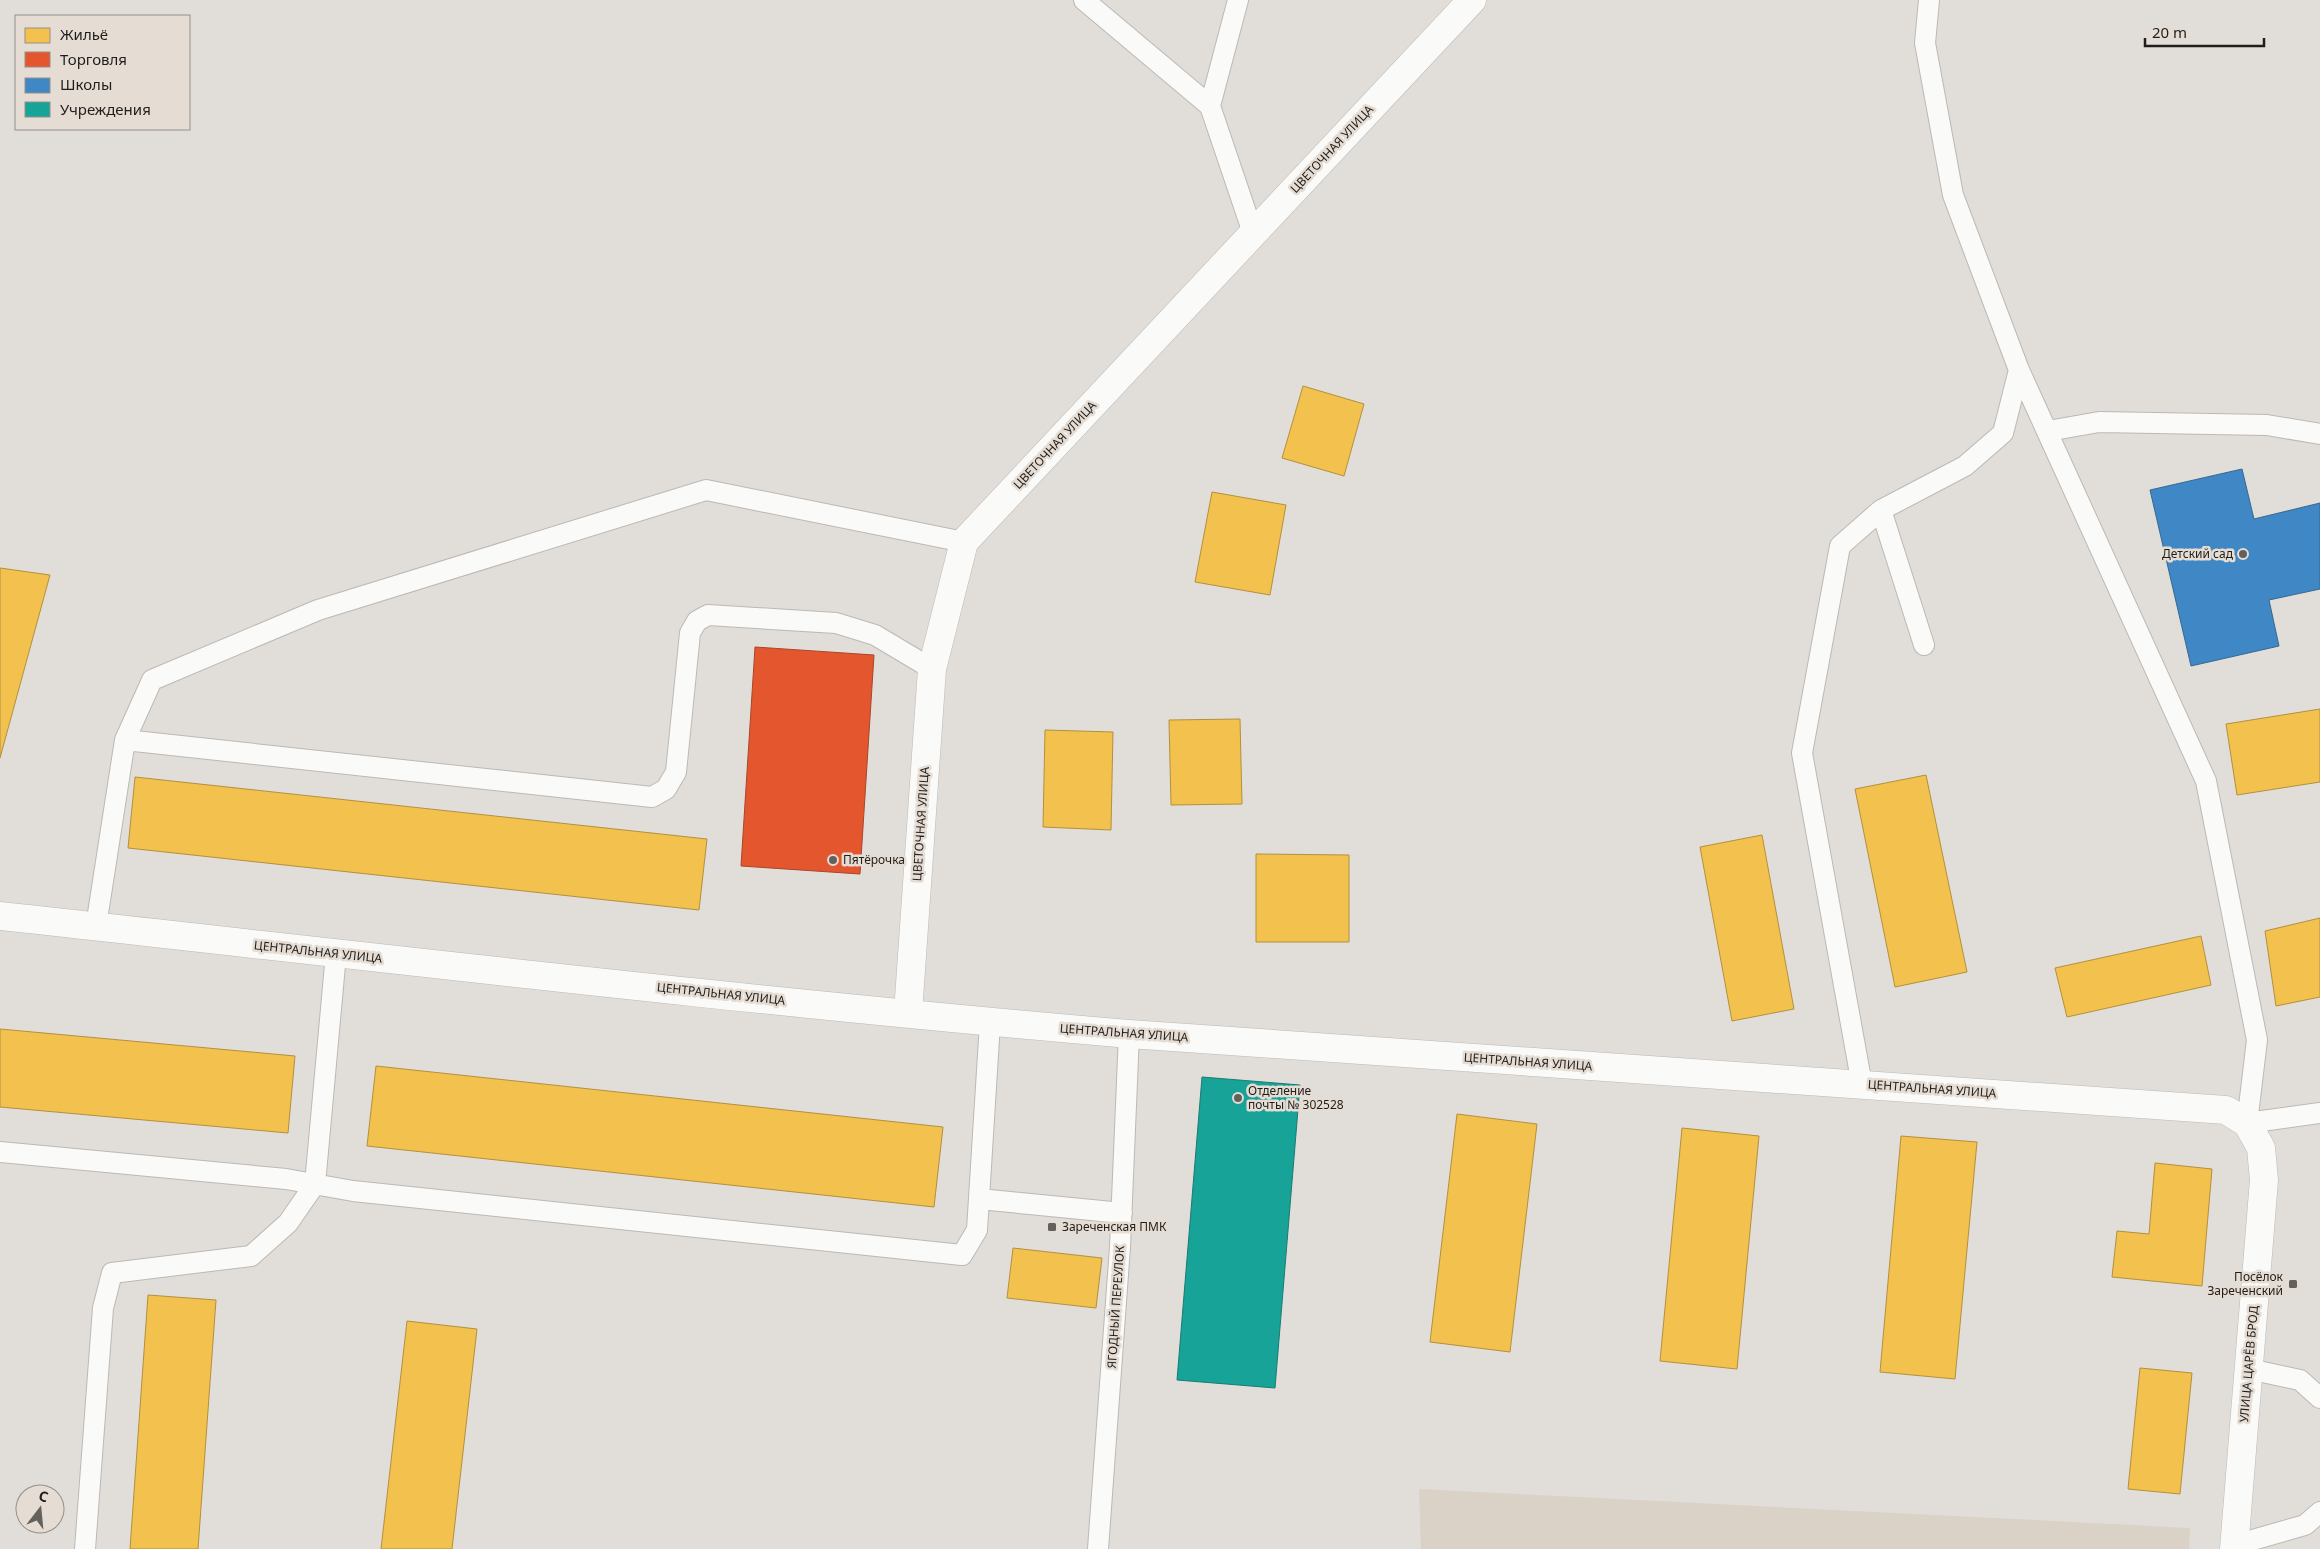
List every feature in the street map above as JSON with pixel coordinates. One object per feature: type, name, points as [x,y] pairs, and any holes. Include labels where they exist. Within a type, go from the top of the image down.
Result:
[{"type":"street","name":"ЦВЕТОЧНАЯ УЛИЦА","points":[[908,1013],[932,669],[964,542],[1472,0]]},
{"type":"street","name":"ЦЕНТРАЛЬНАЯ УЛИЦА","points":[[0,916],[336,954],[990,1022],[1129,1034],[1862,1085],[2198,1106],[2226,1110],[2247,1123]]},
{"type":"street","name":"УЛИЦА ЦАРЁВ БРОД","points":[[2235,1547],[2264,1180],[2261,1148],[2247,1123]]},
{"type":"lane","points":[[1084,0],[1210,106],[1253,233]]},
{"type":"lane","points":[[1210,106],[1238,0]]},
{"type":"lane","points":[[1929,0],[1925,44],[1953,195],[2019,370],[2206,781],[2257,1040],[2247,1123],[2320,1114]]},
{"type":"lane","points":[[1862,1085],[1802,753],[1840,546],[1882,510],[1965,466],[2003,433],[2019,370]]},
{"type":"lane","points":[[2048,431],[2100,422],[2266,425],[2320,434]]},
{"type":"lane","points":[[96,926],[125,740],[152,680],[318,610],[706,490],[964,542]]},
{"type":"lane","points":[[1882,510],[1924,645]]},
{"type":"lane","points":[[125,740],[652,797],[666,788],[676,772],[690,633],[697,622],[708,615],[836,624],[876,635],[932,669]]},
{"type":"lane","points":[[85,1549],[102,1308],[112,1273],[251,1256],[288,1223],[315,1184],[336,954]]},
{"type":"lane","points":[[0,1152],[315,1184],[363,1192],[962,1255],[977,1230],[990,1022]]},
{"type":"lane","name":"ЯГОДНЫЙ ПЕРЕУЛОК","points":[[1098,1549],[1122,1213],[1129,1034]]},
{"type":"lane","points":[[979,1199],[1122,1213]]},
{"type":"lane","points":[[2249,1369],[2300,1380],[2320,1398]]},
{"type":"lane","points":[[2235,1547],[2305,1525],[2320,1512]]},
{"type":"shaded area","points":[[1419,1489],[2190,1528],[2189,1549],[1421,1549]]},
{"type":"building: Жильё","points":[[1303,386],[1364,404],[1344,476],[1282,458]]},
{"type":"building: Жильё","points":[[1212,492],[1286,505],[1270,595],[1195,582]]},
{"type":"building: Жильё","points":[[0,568],[50,575],[0,758]]},
{"type":"building: Жильё","points":[[2320,709],[2320,782],[2237,795],[2226,724]]},
{"type":"building: Жильё","points":[[1240,719],[1242,804],[1171,805],[1169,720]]},
{"type":"building: Жильё","points":[[1045,730],[1113,732],[1111,830],[1043,827]]},
{"type":"building: Жильё","points":[[1926,775],[1967,972],[1895,987],[1855,789]]},
{"type":"building: Жильё","points":[[135,777],[707,839],[699,910],[128,848]]},
{"type":"building: Жильё","points":[[1762,835],[1794,1009],[1732,1021],[1700,847]]},
{"type":"building: Жильё","points":[[1256,854],[1349,855],[1349,942],[1256,942]]},
{"type":"building: Жильё","points":[[2320,918],[2320,997],[2276,1006],[2265,931]]},
{"type":"building: Жильё","points":[[2201,936],[2211,985],[2067,1017],[2055,968]]},
{"type":"building: Жильё","points":[[0,1029],[295,1056],[288,1133],[0,1107]]},
{"type":"building: Жильё","points":[[376,1066],[943,1127],[934,1207],[367,1146]]},
{"type":"building: Жильё","points":[[1457,1114],[1537,1124],[1510,1352],[1430,1342]]},
{"type":"building: Жильё","points":[[1682,1128],[1759,1136],[1737,1369],[1660,1361]]},
{"type":"building: Жильё","points":[[1901,1136],[1977,1142],[1955,1379],[1880,1372]]},
{"type":"building: Жильё","points":[[2155,1163],[2212,1169],[2202,1286],[2112,1277],[2117,1231],[2149,1234]]},
{"type":"building: Жильё","points":[[1013,1248],[1102,1258],[1096,1308],[1007,1298]]},
{"type":"building: Жильё","points":[[148,1295],[216,1300],[198,1549],[130,1549]]},
{"type":"building: Жильё","points":[[407,1321],[477,1329],[452,1549],[381,1549]]},
{"type":"building: Жильё","points":[[2140,1368],[2192,1373],[2180,1494],[2128,1489]]},
{"type":"building: Торговля","points":[[755,647],[874,655],[860,874],[741,866]]},
{"type":"building: Школы","name":"Детский сад","points":[[2242,469],[2254,519],[2320,503],[2320,589],[2269,600],[2279,646],[2191,666],[2150,490]]},
{"type":"building: Учреждения","points":[[1202,1077],[1300,1085],[1275,1388],[1177,1380]]},
{"type":"place","name":"Детский сад","points":[[2243,554]]},
{"type":"place","name":"Пятёрочка","points":[[833,860]]},
{"type":"place","name":"Отделение почты № 302528","points":[[1238,1098]]},
{"type":"place","name":"Зареченская ПМК","points":[[1052,1227]]},
{"type":"place","name":"Посёлок Зареченский","points":[[2293,1284]]}]
